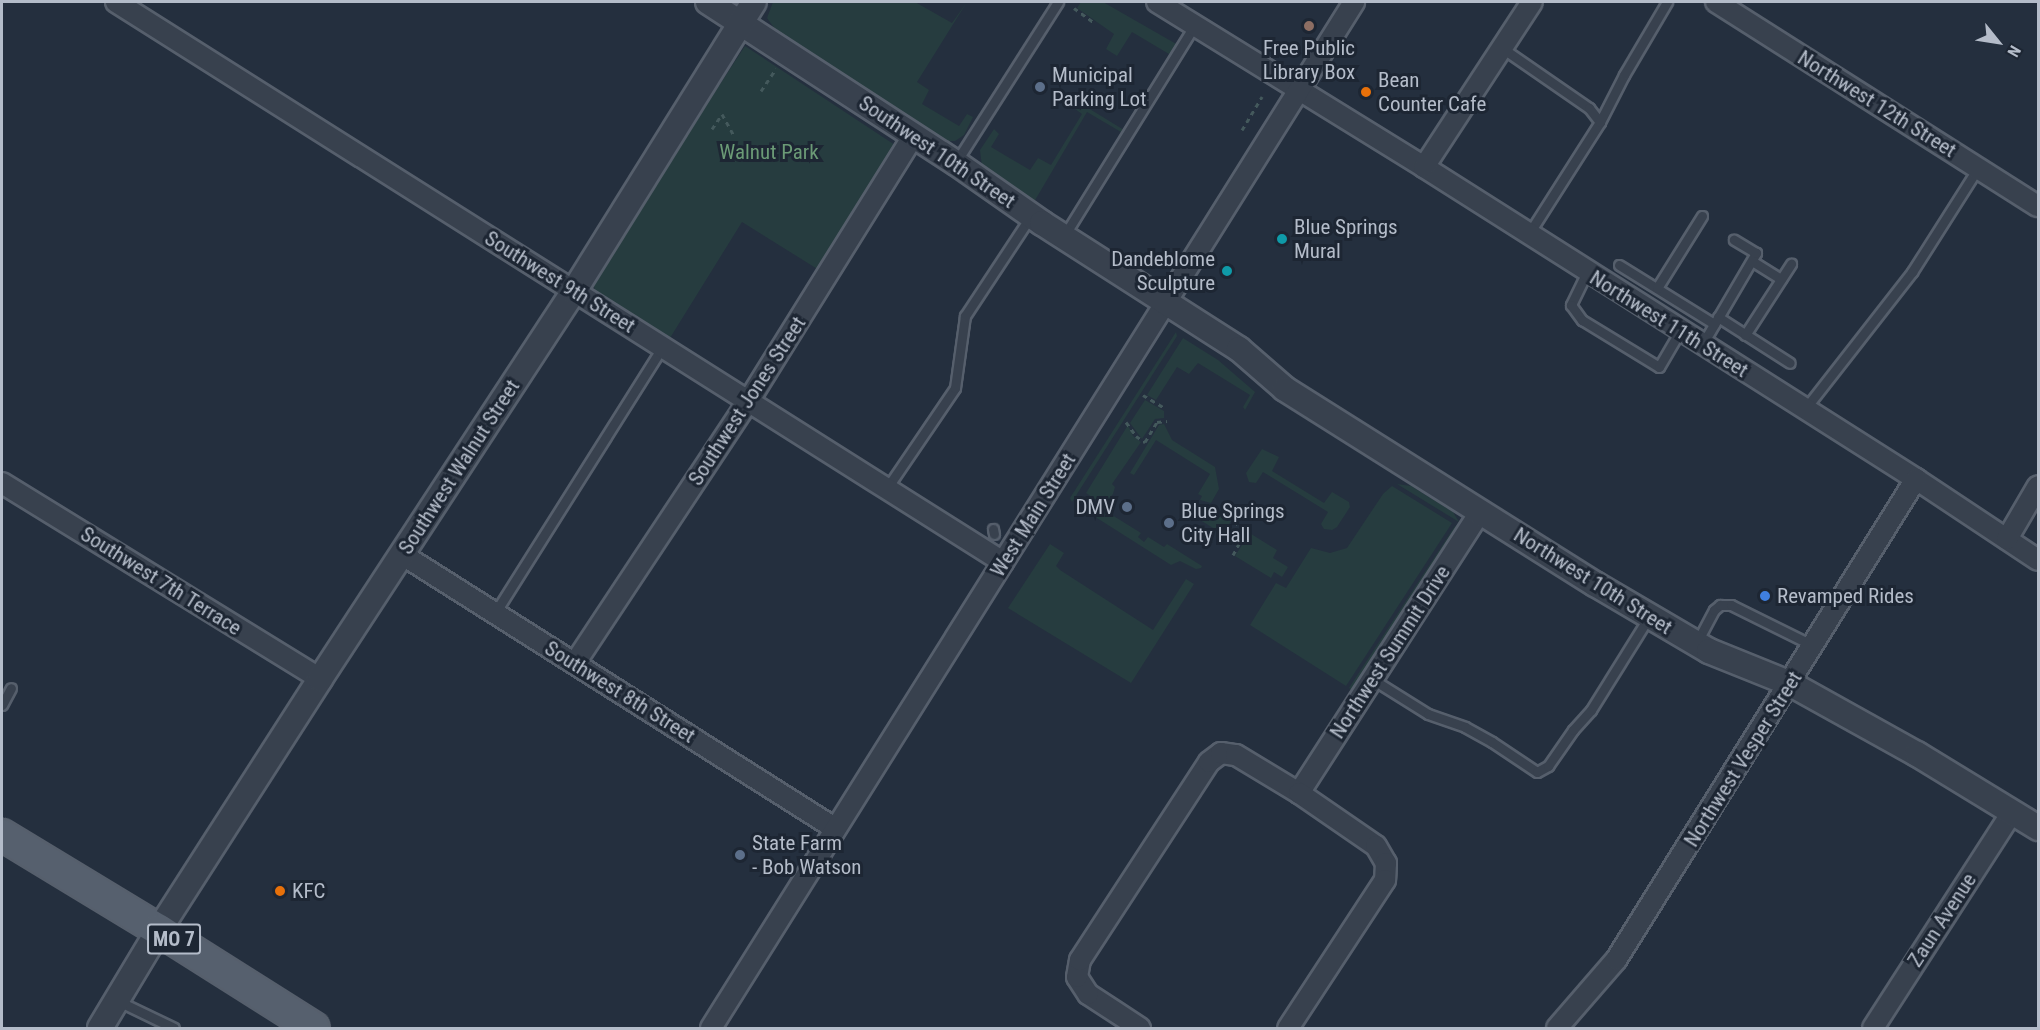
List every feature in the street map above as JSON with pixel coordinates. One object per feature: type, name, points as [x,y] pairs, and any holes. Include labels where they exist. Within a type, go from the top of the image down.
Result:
[{"type":"main road","name":"MO 7","points":[[2,835],[159,930],[301,1025]]},
{"type":"street","name":"Southwest 9th Street","points":[[116,2],[1003,562]]},
{"type":"street","name":"Southwest 10th Street","points":[[708,2],[914,135],[1031,216],[1166,303]]},
{"type":"street","name":"Southwest Walnut Street","points":[[100,1029],[159,930],[574,291],[754,2]]},
{"type":"street","name":"Northwest 11th Street","points":[[1157,2],[1424,167],[1916,479],[2038,560]]},
{"type":"street","name":"West Main Street","points":[[711,1029],[1354,2]]},
{"type":"street","points":[[1424,167],[1532,2]]},
{"type":"street","name":"Northwest 12th Street","points":[[1716,2],[2038,206]]},
{"type":"street","name":"Southwest Jones Street","points":[[575,663],[749,400],[914,135]]},
{"type":"street","name":"Northwest 10th Street","points":[[1166,303],[1239,349],[1285,389],[1649,617],[1696,644],[1791,684],[1917,754],[2038,828]]},
{"type":"street","name":"Northwest Vesper Street","points":[[1557,1029],[1616,960],[1791,684],[1916,479]]},
{"type":"street","name":"Southwest 7th Terrace","points":[[2,483],[320,679]]},
{"type":"street","points":[[2007,539],[2038,486]]},
{"type":"street","name":"Northwest Summit Drive","points":[[1299,793],[1481,511]]},
{"type":"street","name":"Southwest 8th Street","points":[[402,555],[836,829]]},
{"type":"street","points":[[1140,1029],[1088,994],[1077,977],[1080,960],[1209,762],[1221,753],[1236,755],[1299,793],[1376,846],[1386,863],[1385,880],[1288,1029]]},
{"type":"street","name":"Zaun Avenue","points":[[1873,1029],[2012,812]]},
{"type":"lane","points":[[956,163],[1058,2]]},
{"type":"lane","points":[[1528,235],[1600,122],[1629,66],[1667,2]]},
{"type":"lane","points":[[1064,236],[1195,25]]},
{"type":"lane","points":[[1502,48],[1589,108],[1600,122]]},
{"type":"lane","points":[[1805,409],[1912,272],[1978,168]]},
{"type":"lane","points":[[887,488],[956,387],[965,316],[1031,216]]},
{"type":"lane","points":[[1657,288],[1702,216]]},
{"type":"lane","points":[[1702,345],[1756,253],[1734,240]]},
{"type":"lane","points":[[1752,261],[1781,279]]},
{"type":"lane","points":[[1619,264],[1716,321],[1745,334],[1790,363]]},
{"type":"lane","points":[[1745,334],[1791,264]]},
{"type":"lane","points":[[1587,272],[1571,305],[1582,320],[1659,367],[1680,331]]},
{"type":"lane","points":[[495,614],[663,346]]},
{"type":"lane","points":[[1696,644],[1714,610],[1720,604],[1731,605],[1814,646]]},
{"type":"lane","points":[[1372,679],[1428,714],[1465,727],[1492,742],[1537,772],[1548,766],[1573,730],[1591,710],[1649,617]]},
{"type":"lane","points":[[2,705],[11,688]]},
{"type":"lane","points":[[118,1001],[174,1029]]},
{"type":"path","points":[[1074,8],[1095,23]]},
{"type":"path","points":[[761,92],[777,68]]},
{"type":"path","points":[[1242,130],[1262,97]]},
{"type":"path","points":[[712,129],[722,114],[735,136]]},
{"type":"path","points":[[1143,396],[1165,408]]},
{"type":"path","points":[[1126,422],[1136,436],[1145,442],[1157,422],[1167,421]]},
{"type":"path","points":[[1226,540],[1237,522]]},
{"type":"path","points":[[1233,529],[1239,534],[1241,540],[1233,555]]},
{"type":"green space","points":[[773,2],[915,2],[952,23],[967,2],[917,82],[929,90],[922,104],[959,126],[967,114],[973,117],[964,135],[955,141],[941,141],[775,29],[767,18]]},
{"type":"green space","points":[[1081,2],[1103,2],[1178,45],[1169,54],[1132,32],[1117,56],[1106,49],[1114,34],[1077,8]]},
{"type":"green space","name":"Walnut Park","points":[[745,46],[904,151],[827,275],[742,222],[670,338],[597,297],[592,280]]},
{"type":"green space","points":[[1075,100],[1124,130],[1121,132],[1087,112],[1034,202],[982,167],[980,150],[994,129],[999,134],[991,147],[1030,170],[1038,158],[1051,165],[1082,114],[1071,106]]},
{"type":"green space","points":[[1176,332],[1177,336],[1072,502],[1070,498]]},
{"type":"green space","points":[[1183,338],[1218,360],[1255,392],[1245,410],[1243,407],[1250,395],[1198,363],[1189,374],[1177,367],[1156,400],[1147,395]]},
{"type":"green space","points":[[1145,400],[1164,411],[1164,418],[1155,419],[1142,439],[1130,423]]},
{"type":"green space","points":[[1164,424],[1172,440],[1215,467],[1219,489],[1211,503],[1200,500],[1202,496],[1198,494],[1210,474],[1156,440],[1134,475],[1130,473],[1159,425]]},
{"type":"green space","points":[[1128,425],[1133,436],[1141,442],[1112,484],[1115,487],[1113,494],[1104,505],[1086,493]]},
{"type":"green space","points":[[1262,449],[1279,457],[1272,471],[1324,503],[1332,492],[1349,502],[1350,507],[1337,527],[1332,530],[1324,529],[1321,524],[1328,512],[1263,472],[1256,483],[1249,482],[1246,473]]},
{"type":"green space","points":[[1397,484],[1411,486],[1453,512],[1459,522]]},
{"type":"green space","points":[[1392,486],[1452,523],[1346,686],[1250,625],[1276,583],[1286,588],[1311,548],[1330,553],[1347,548],[1383,494]]},
{"type":"green space","points":[[1083,497],[1141,533],[1138,537],[1144,542],[1148,537],[1164,547],[1167,544],[1202,566],[1201,568],[1196,569],[1180,561],[1171,565],[1078,506]]},
{"type":"green space","points":[[1193,501],[1231,521],[1223,534],[1187,512]]},
{"type":"green space","points":[[1455,526],[1458,527],[1455,533],[1352,690],[1349,688]]},
{"type":"green space","points":[[1240,527],[1277,550],[1273,558],[1288,567],[1282,577],[1274,572],[1271,578],[1235,556],[1242,545],[1242,535],[1238,530]]},
{"type":"green space","points":[[1050,544],[1064,553],[1056,566],[1060,570],[1153,630],[1186,579],[1194,584],[1131,683],[1008,608]]},
{"type":"place","name":"Free Public Library Box","points":[[1309,26]]},
{"type":"place","name":"Municipal Parking Lot","points":[[1040,87]]},
{"type":"place","name":"Bean Counter Cafe","points":[[1366,92]]},
{"type":"place","name":"Blue Springs Mural","points":[[1282,239]]},
{"type":"place","name":"Dandeblome Sculpture","points":[[1227,271]]},
{"type":"place","name":"DMV","points":[[1127,507]]},
{"type":"place","name":"Blue Springs City Hall","points":[[1169,523]]},
{"type":"place","name":"Revamped Rides","points":[[1765,596]]},
{"type":"place","name":"State Farm - Bob Watson","points":[[740,855]]},
{"type":"place","name":"KFC","points":[[280,891]]}]
